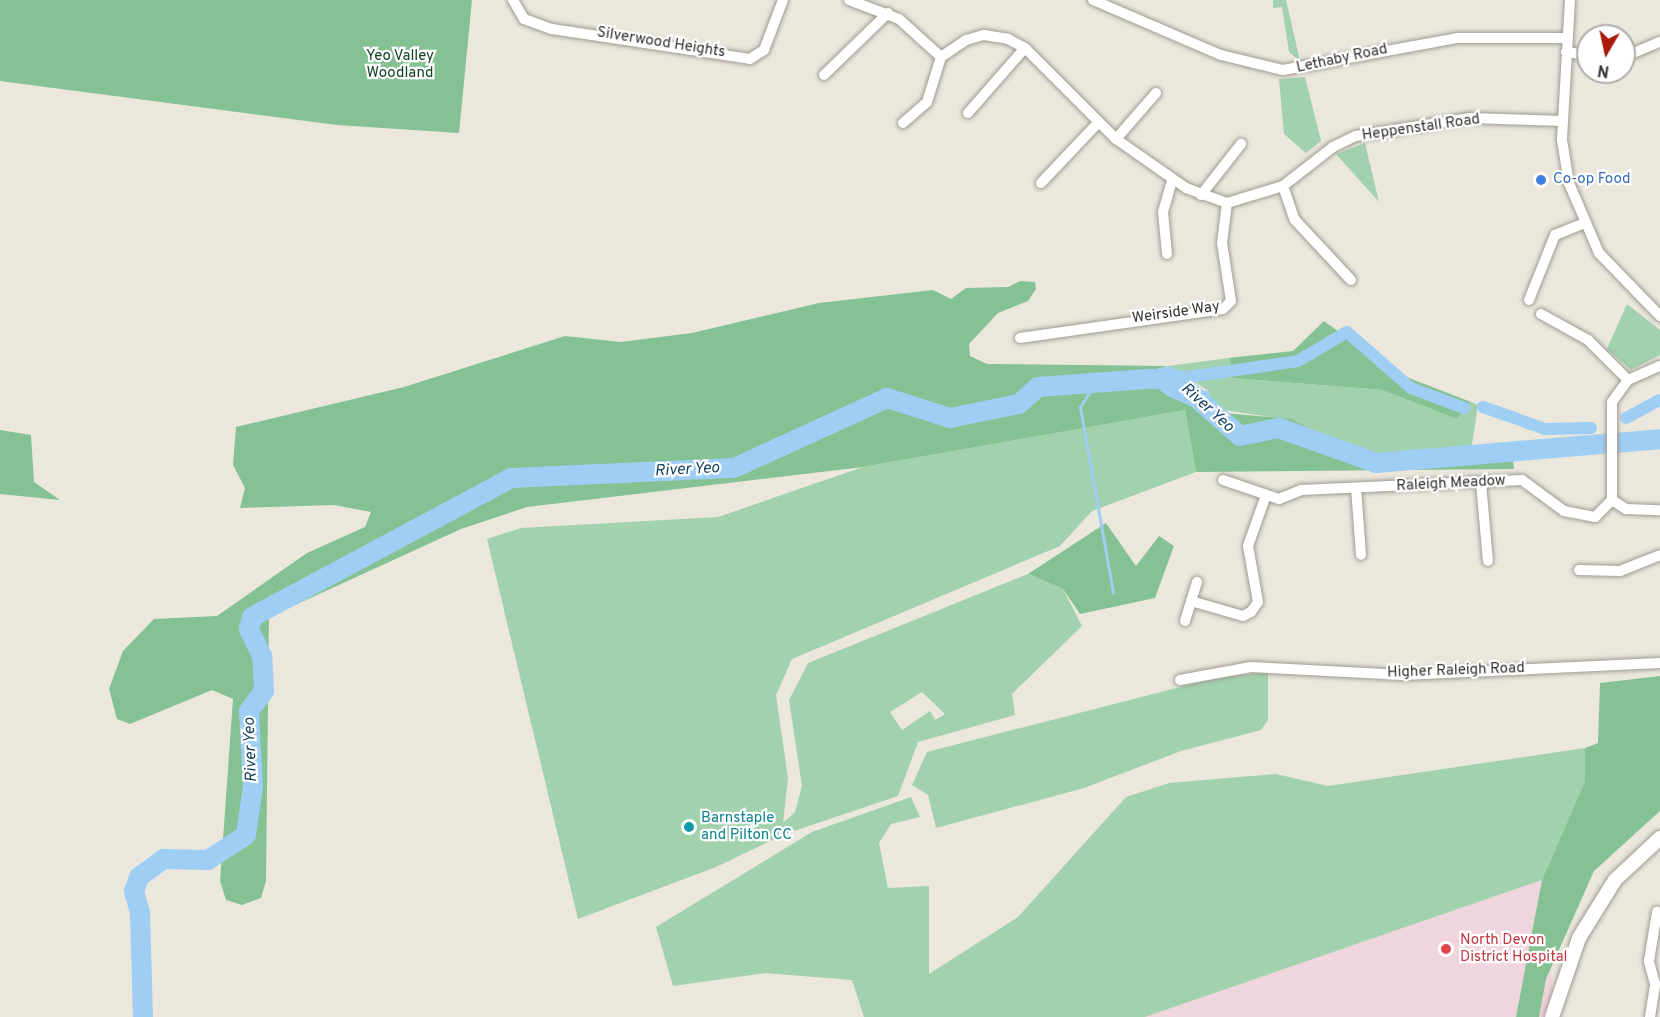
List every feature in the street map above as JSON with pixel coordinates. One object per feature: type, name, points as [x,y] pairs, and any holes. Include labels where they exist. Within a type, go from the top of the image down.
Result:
[{"type":"main road","points":[[1552,1017],[1579,938],[1614,880],[1660,838]]},
{"type":"street","name":"Silverwood Heights","points":[[513,0],[524,18],[552,29],[750,59],[764,50],[783,0]]},
{"type":"street","points":[[849,0],[888,13],[941,57]]},
{"type":"street","name":"Lethaby Road","points":[[1093,0],[1221,56],[1283,70],[1458,38],[1567,38]]},
{"type":"street","points":[[1570,0],[1563,121],[1564,164],[1584,223],[1615,274],[1660,316]]},
{"type":"street","points":[[824,75],[888,13]]},
{"type":"street","points":[[903,123],[927,102],[941,57],[984,35],[1024,48],[1098,123],[1172,180],[1201,195],[1227,203]]},
{"type":"street","points":[[1636,52],[1660,42]]},
{"type":"street","points":[[968,113],[1024,48]]},
{"type":"street","points":[[1566,52],[1576,53]]},
{"type":"street","points":[[1116,139],[1156,93]]},
{"type":"street","name":"Heppenstall Road","points":[[1227,203],[1283,186],[1333,147],[1356,136],[1471,118],[1563,121]]},
{"type":"street","points":[[1041,183],[1098,123]]},
{"type":"street","points":[[1201,195],[1241,144]]},
{"type":"street","points":[[1167,254],[1163,212],[1172,180]]},
{"type":"street","points":[[1283,186],[1295,220],[1351,280]]},
{"type":"street","name":"Weirside Way","points":[[1020,338],[1069,327],[1224,309],[1231,301],[1222,243],[1227,203]]},
{"type":"street","points":[[1529,300],[1555,236],[1584,223]]},
{"type":"street","points":[[1540,314],[1588,340],[1628,380]]},
{"type":"street","points":[[1660,366],[1628,380],[1609,411],[1615,481],[1612,500],[1626,509],[1660,510]]},
{"type":"street","points":[[1191,601],[1243,616],[1251,612],[1258,602],[1248,546],[1265,498],[1223,480]]},
{"type":"street","name":"Raleigh Meadow","points":[[1265,498],[1280,500],[1301,490],[1522,480],[1578,517],[1595,517],[1612,500]]},
{"type":"street","points":[[1481,483],[1481,542],[1488,561]]},
{"type":"street","points":[[1356,488],[1353,533],[1361,555]]},
{"type":"street","points":[[1579,570],[1620,572],[1660,555]]},
{"type":"street","points":[[1185,621],[1197,582]]},
{"type":"street","name":"Higher Raleigh Road","points":[[1180,680],[1251,667],[1403,675],[1660,663]]},
{"type":"street","points":[[1650,1017],[1658,984],[1649,961],[1657,912]]},
{"type":"shaded area","name":"North Devon District Hospital","points":[[1542,880],[1556,1017],[1145,1017]]},
{"type":"green space","name":"Yeo Valley Woodland","points":[[0,0],[472,0],[459,133],[337,125],[0,81]]},
{"type":"green space","points":[[1273,0],[1286,0],[1300,61],[1289,52],[1282,7],[1273,8]]},
{"type":"green space","points":[[1305,77],[1321,141],[1306,153],[1284,134],[1279,79]]},
{"type":"green space","points":[[1365,143],[1379,202],[1336,154]]},
{"type":"green space","points":[[1020,281],[1035,282],[1036,289],[1028,301],[998,313],[969,344],[970,356],[987,364],[1168,366],[1138,374],[1202,411],[1291,419],[1369,458],[1512,451],[1514,469],[1196,472],[1185,410],[863,467],[527,507],[461,529],[269,617],[266,881],[261,898],[242,905],[226,900],[220,881],[233,699],[212,690],[130,724],[117,719],[109,689],[123,651],[154,619],[217,616],[307,553],[365,527],[371,512],[334,505],[240,508],[245,488],[233,465],[236,427],[404,387],[565,336],[621,342],[692,333],[819,303],[933,290],[951,299],[966,288],[1008,287]]},
{"type":"green space","points":[[1627,304],[1660,330],[1660,355],[1631,370],[1607,349]]},
{"type":"green space","points":[[1324,321],[1396,373],[1471,402],[1457,419],[1382,390],[1233,378],[1229,358],[1293,351]]},
{"type":"green space","points":[[1229,358],[1233,378],[1382,390],[1457,419],[1471,402],[1478,405],[1471,451],[1371,458],[1291,420],[1211,408],[1209,391],[1168,366]]},
{"type":"green space","points":[[1185,410],[1196,472],[1092,511],[1060,546],[792,659],[776,695],[788,778],[783,823],[795,812],[802,786],[789,700],[808,663],[1028,574],[1063,589],[1082,626],[1012,694],[1015,715],[918,742],[898,796],[785,834],[716,867],[578,919],[487,539],[521,528],[718,517],[863,467]],"holes":[[[922,692],[945,714],[935,720],[930,711],[902,730],[890,712]]]},
{"type":"green space","points":[[0,430],[31,435],[34,482],[60,500],[0,494]]},
{"type":"green space","points":[[1106,523],[1136,566],[1159,536],[1174,546],[1155,598],[1080,614],[1063,589],[1028,574]]},
{"type":"green space","points":[[1268,672],[1268,720],[1261,730],[1181,751],[1084,788],[936,828],[928,795],[912,785],[927,752],[1215,678]]},
{"type":"green space","points":[[1660,676],[1660,811],[1594,871],[1546,979],[1539,1017],[1516,1017],[1542,880],[1585,781],[1585,748],[1598,743],[1600,683]]},
{"type":"green space","points":[[1585,748],[1585,781],[1542,880],[1145,1017],[864,1017],[852,980],[765,973],[673,986],[656,927],[812,832],[911,797],[920,817],[891,824],[879,843],[888,888],[929,886],[929,974],[1018,917],[1126,797],[1169,783],[1276,774],[1328,786]]},
{"type":"water","points":[[1169,366],[1186,377],[1190,389],[1209,391],[1211,408],[1202,411],[1168,396],[1137,374]]},
{"type":"waterway","points":[[1175,379],[1298,361],[1347,332],[1411,388],[1464,408]]},
{"type":"waterway","name":"River Yeo","points":[[143,1017],[140,913],[134,891],[139,877],[164,859],[208,860],[246,835],[253,786],[249,711],[264,691],[262,656],[249,629],[252,617],[511,478],[734,468],[887,398],[950,418],[1019,404],[1038,387],[1147,379],[1175,379],[1240,436],[1279,428],[1376,463],[1660,439]]},
{"type":"waterway","points":[[1095,383],[1080,407],[1113,593]]},
{"type":"waterway","points":[[1626,418],[1660,400]]},
{"type":"waterway","points":[[1483,407],[1545,429],[1591,428]]},
{"type":"place","name":"Co-op Food","points":[[1541,180]]},
{"type":"place","name":"Barnstaple and Pilton CC","points":[[689,827]]},
{"type":"place","name":"North Devon District Hospital","points":[[1446,949]]}]
